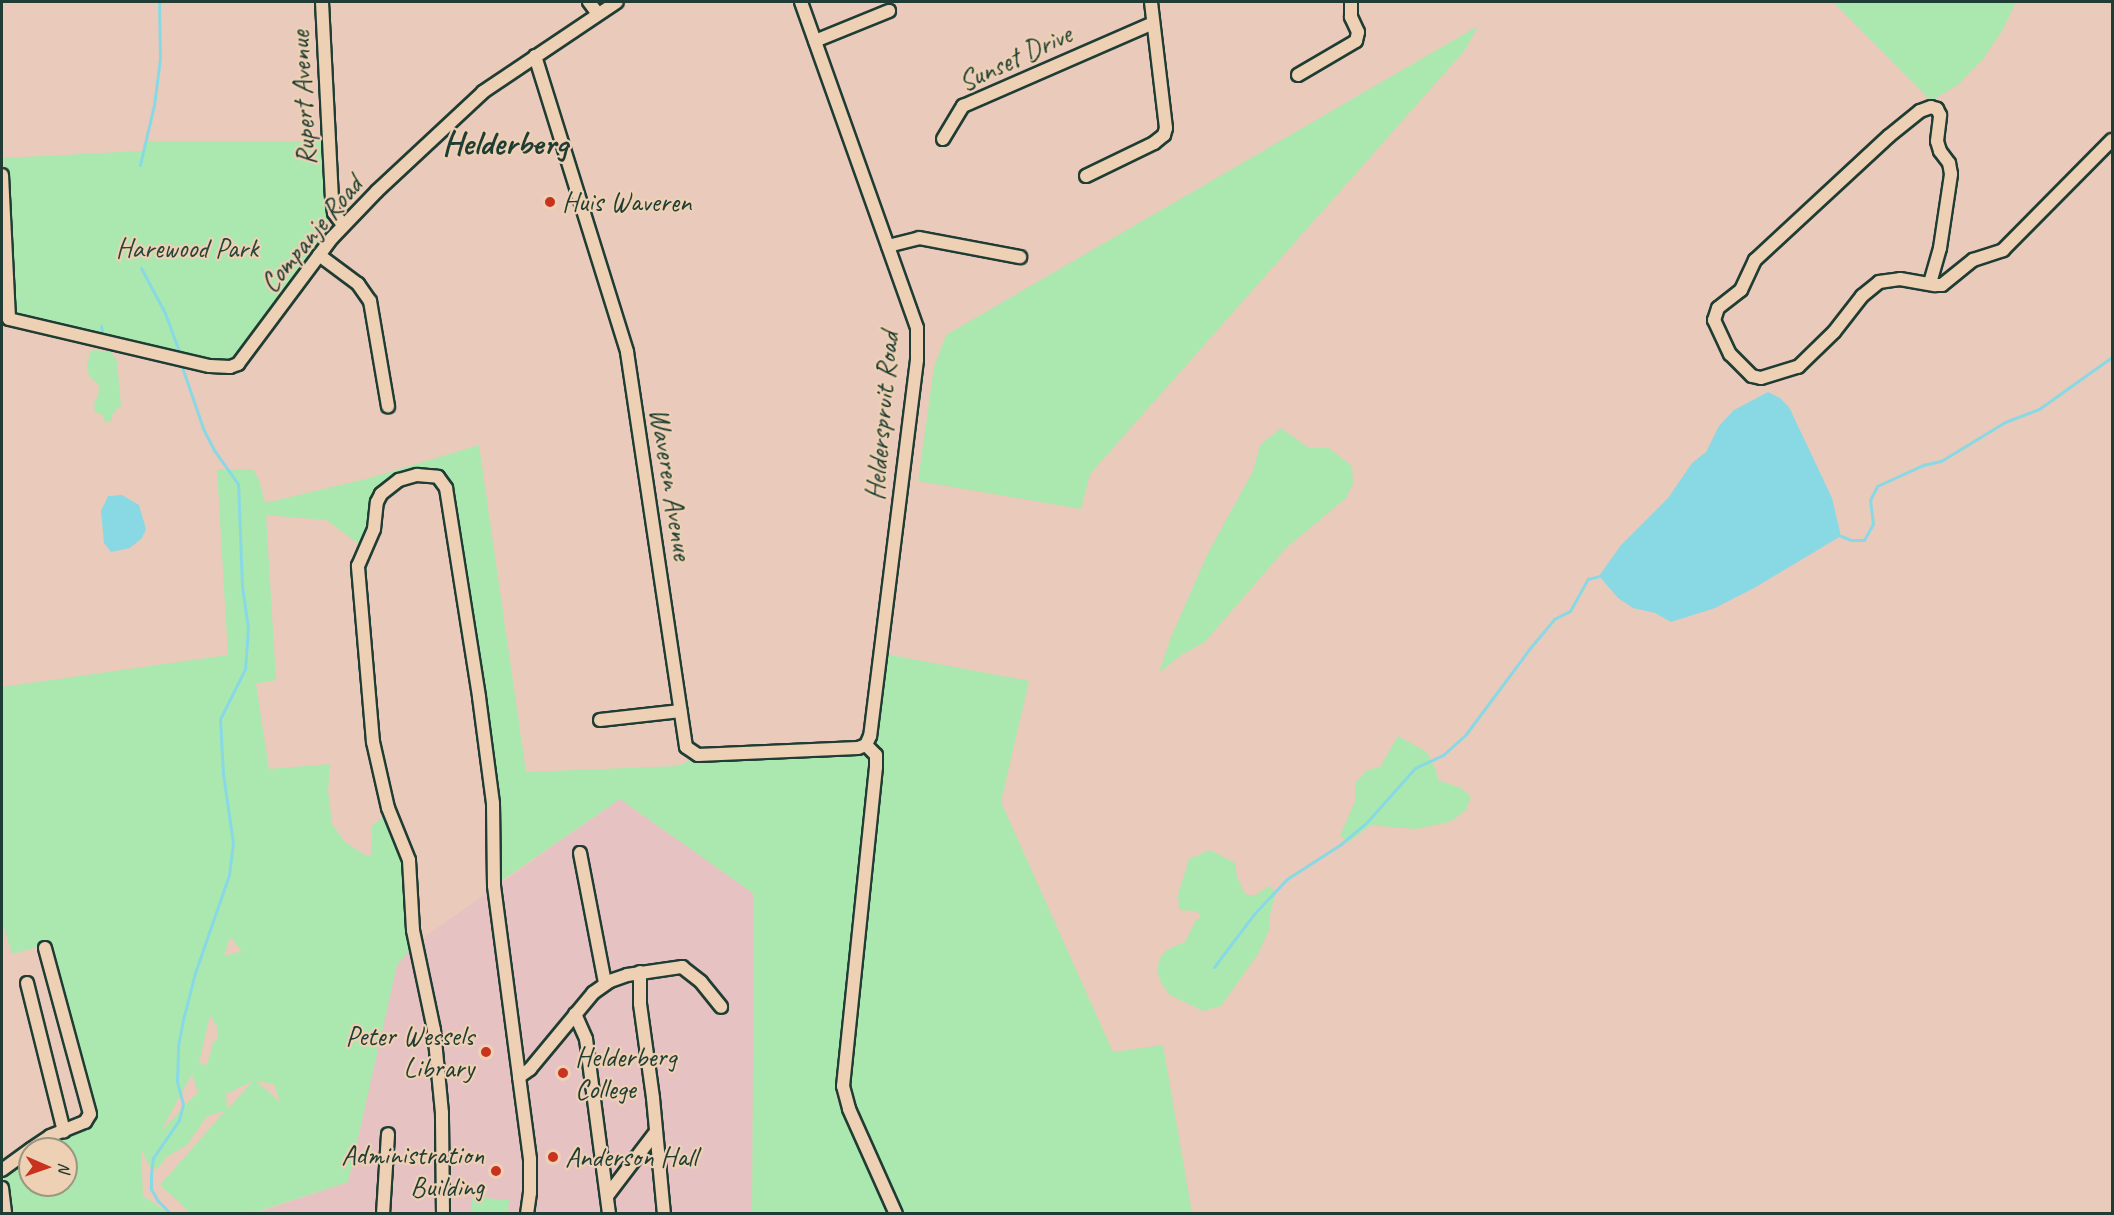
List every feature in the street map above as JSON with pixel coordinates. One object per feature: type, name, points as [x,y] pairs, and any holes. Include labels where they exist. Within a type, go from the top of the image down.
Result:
[{"type":"street","name":"Rupert Avenue","points":[[322,2],[332,196],[334,213],[343,225]]},
{"type":"street","points":[[589,2],[598,14]]},
{"type":"street","name":"Companje Road","points":[[5,323],[210,366],[230,367],[245,357],[343,225],[469,104],[617,2]]},
{"type":"street","name":"Helderspruit Road","points":[[801,2],[917,328],[918,341],[870,736],[866,745]]},
{"type":"street","points":[[1086,176],[1154,143],[1164,135],[1166,128],[1151,2]]},
{"type":"street","points":[[1298,75],[1356,41],[1358,32],[1351,17],[1351,2]]},
{"type":"street","points":[[815,41],[889,11]]},
{"type":"street","name":"Sunset Drive","points":[[943,138],[958,111],[970,102],[1153,23]]},
{"type":"street","name":"Waveren Avenue","points":[[536,56],[627,352],[686,747],[698,755],[858,748],[866,745]]},
{"type":"street","points":[[1930,283],[1940,248],[1951,182],[1949,163],[1940,151],[1937,141],[1940,115],[1937,109],[1931,107],[1920,111],[1889,136],[1755,260],[1741,290],[1718,308],[1714,320],[1730,354],[1752,376],[1761,378],[1801,364],[1834,332],[1862,297],[1879,282],[1891,278],[1942,285],[1973,260],[2003,250],[2112,140]]},
{"type":"street","points":[[2,175],[5,323]]},
{"type":"street","points":[[888,246],[919,238],[1020,257]]},
{"type":"street","points":[[319,255],[358,284],[370,301],[388,406]]},
{"type":"street","points":[[443,1214],[442,1113],[434,1030],[413,930],[409,860],[388,808],[373,742],[358,566],[374,529],[377,502],[381,494],[399,480],[417,475],[438,477],[446,488],[461,594],[478,687],[493,803],[494,886],[530,1159],[531,1193],[527,1214]]},
{"type":"street","points":[[600,720],[680,711]]},
{"type":"street","points":[[866,745],[876,755],[876,768],[843,1086],[849,1109],[896,1214]]},
{"type":"street","points":[[580,853],[605,983]]},
{"type":"street","points":[[45,948],[90,1114],[85,1122],[48,1137]]},
{"type":"street","points":[[519,1077],[530,1069],[593,993],[605,983],[640,972],[677,967],[687,969],[721,1007]]},
{"type":"street","points":[[640,972],[640,1005],[653,1098],[664,1214]]},
{"type":"street","points":[[27,983],[64,1131]]},
{"type":"street","points":[[575,1014],[586,1039],[609,1214]]},
{"type":"street","points":[[607,1196],[655,1133]]},
{"type":"street","points":[[383,1214],[388,1134]]},
{"type":"street","points":[[2,1170],[18,1158]]},
{"type":"street","points":[[2,1188],[5,1214]]},
{"type":"shaded area","name":"Helderberg College","points":[[620,799],[755,894],[752,1213],[255,1214],[348,1182],[397,965],[416,943]]},
{"type":"green space","points":[[1833,2],[2016,2],[2002,31],[1983,59],[1959,84],[1931,101]]},
{"type":"green space","points":[[1478,26],[1465,50],[1090,474],[1081,509],[918,481],[934,367],[946,335]]},
{"type":"green space","name":"Harewood Park","points":[[145,141],[324,141],[328,234],[242,353],[216,363],[13,313],[4,158],[142,151]]},
{"type":"green space","points":[[94,350],[111,352],[117,361],[121,405],[112,415],[112,422],[105,422],[103,415],[95,412],[94,403],[98,396],[99,385],[89,376],[87,366],[90,352]]},
{"type":"green space","points":[[1281,428],[1309,448],[1329,448],[1352,466],[1353,484],[1346,498],[1286,548],[1205,642],[1181,655],[1159,673],[1171,637],[1208,553],[1253,471],[1260,445]]},
{"type":"green space","points":[[479,445],[526,772],[678,766],[693,759],[867,752],[873,758],[836,1097],[888,1213],[752,1213],[754,894],[620,799],[494,886],[493,803],[446,488],[434,475],[388,488],[366,545],[359,544],[326,520],[266,515],[276,680],[256,684],[269,769],[330,764],[328,790],[332,824],[345,842],[363,854],[371,856],[372,826],[383,817],[399,847],[403,864],[405,914],[412,913],[416,943],[397,965],[348,1182],[256,1212],[254,1210],[251,1213],[191,1213],[160,1185],[225,1111],[207,1116],[187,1145],[168,1156],[157,1169],[149,1166],[141,1149],[143,1196],[169,1213],[7,1213],[2,1177],[7,1167],[18,1160],[18,1197],[78,1197],[78,1137],[59,1137],[88,1123],[49,944],[12,954],[2,921],[2,687],[228,655],[217,469],[253,469],[259,480],[265,503],[370,478]],"holes":[[[230,937],[242,951],[224,956]],[[210,1015],[217,1027],[218,1039],[213,1043],[207,1065],[199,1063]],[[192,1074],[198,1092],[163,1127]],[[253,1081],[227,1110],[226,1094]],[[256,1081],[274,1084],[280,1102]]]},
{"type":"green space","points":[[880,653],[1029,681],[1001,802],[1113,1052],[1163,1045],[1192,1213],[896,1213],[844,1094],[876,767],[868,742]]},
{"type":"green space","points":[[1398,736],[1427,752],[1438,780],[1461,788],[1471,797],[1466,810],[1450,822],[1415,829],[1371,825],[1349,842],[1340,836],[1355,801],[1355,783],[1367,770],[1380,767]]},
{"type":"green space","points":[[1210,850],[1235,863],[1237,877],[1245,894],[1254,896],[1269,886],[1276,892],[1269,919],[1270,928],[1258,954],[1221,1006],[1203,1011],[1170,995],[1161,983],[1157,969],[1161,956],[1168,949],[1185,942],[1196,920],[1200,918],[1200,914],[1196,911],[1179,910],[1178,895],[1189,859]]},
{"type":"green space","points":[[472,1197],[509,1200],[508,1213],[471,1213]]},
{"type":"water","points":[[1768,392],[1780,398],[1789,407],[1832,498],[1841,536],[1756,587],[1715,608],[1671,622],[1655,613],[1633,608],[1618,598],[1599,576],[1621,545],[1668,498],[1692,463],[1706,452],[1719,426],[1734,410]]},
{"type":"water","points":[[122,495],[139,505],[146,529],[142,538],[130,548],[111,552],[104,543],[101,511],[108,496]]},
{"type":"waterway","points":[[140,165],[154,105],[160,59],[159,2]]},
{"type":"waterway","points":[[141,268],[165,313],[180,354]]},
{"type":"waterway","points":[[101,326],[103,337]]},
{"type":"waterway","points":[[1841,536],[1851,540],[1864,540],[1873,524],[1870,500],[1877,486],[1923,465],[1941,461],[2005,422],[2039,409],[2112,357]]},
{"type":"waterway","points":[[171,1214],[158,1201],[151,1189],[153,1158],[179,1120],[183,1104],[177,1081],[178,1046],[184,1016],[195,973],[229,875],[233,843],[223,774],[220,719],[245,669],[248,628],[242,586],[238,484],[214,450],[203,428],[181,364]]},
{"type":"waterway","points":[[1214,967],[1254,914],[1287,879],[1341,844],[1367,822],[1415,768],[1443,755],[1466,734],[1554,619],[1570,611],[1588,579],[1599,576]]},
{"type":"place","name":"Huis Waveren","points":[[550,202]]},
{"type":"place","name":"Peter Wessels Library","points":[[486,1052]]},
{"type":"place","name":"Helderberg College","points":[[563,1073]]},
{"type":"place","name":"Anderson Hall","points":[[553,1157]]},
{"type":"place","name":"Administration Building","points":[[496,1171]]},
{"type":"district","name":"Helderberg","points":[[505,143]]}]
